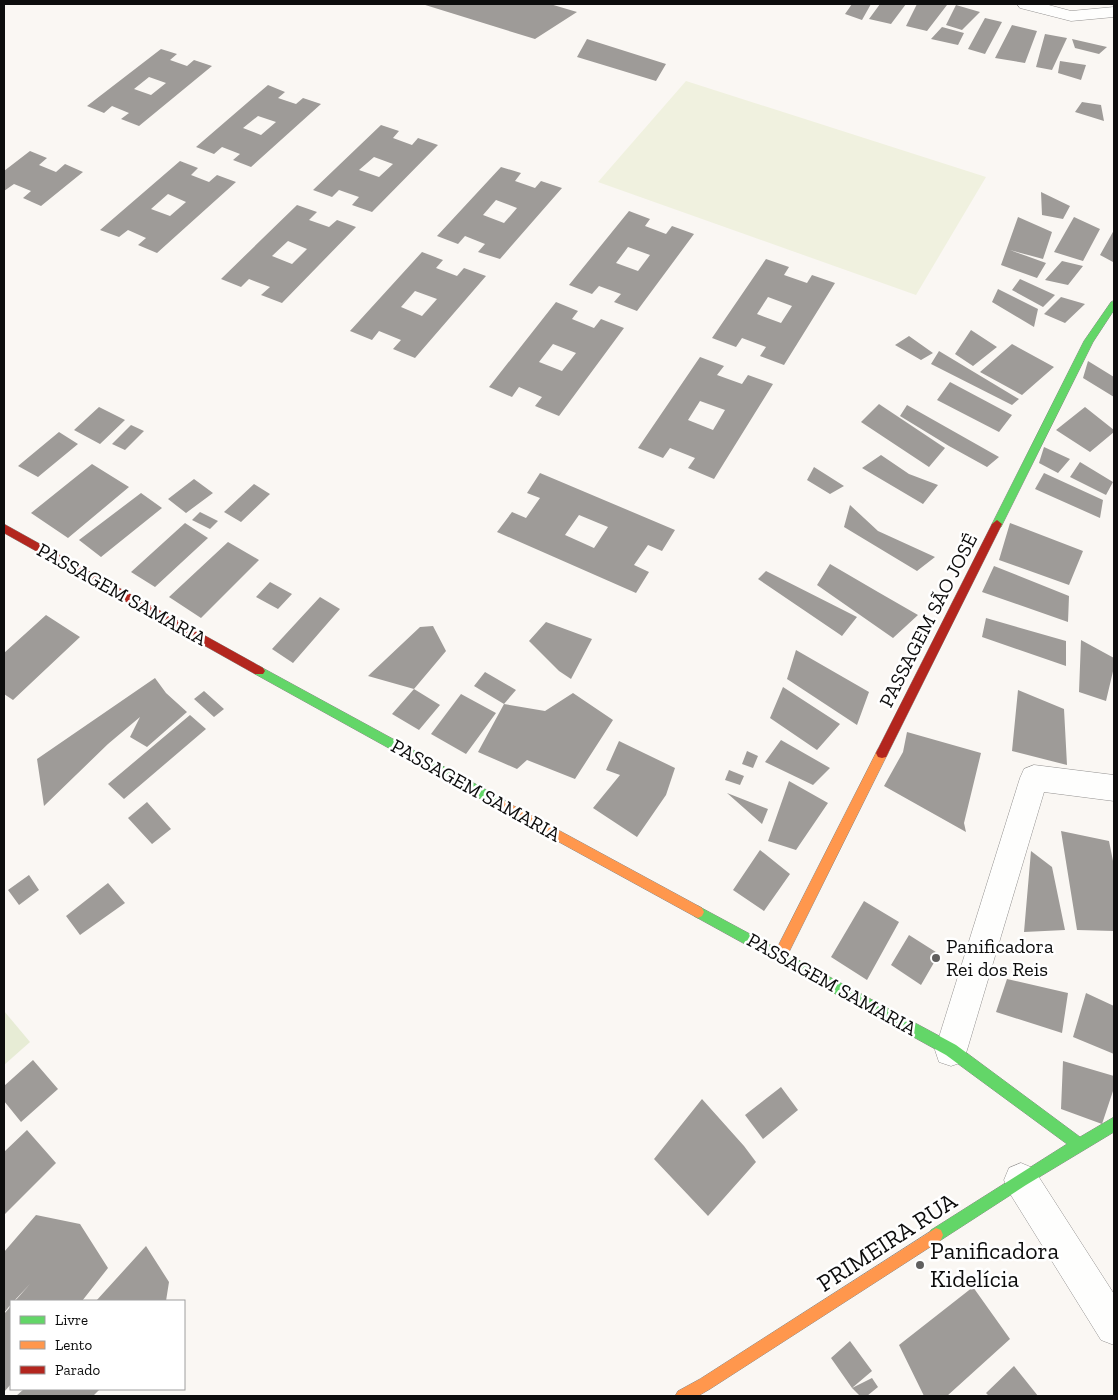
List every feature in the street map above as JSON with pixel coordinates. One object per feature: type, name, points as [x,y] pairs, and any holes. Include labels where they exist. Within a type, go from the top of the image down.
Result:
[{"type":"street","points":[[1026,4],[1071,16],[1114,12]]},
{"type":"street","name":"PASSAGEM SÃO JOSÉ","points":[[780,956],[1089,341],[1114,304]]},
{"type":"street","name":"PASSAGEM SAMARIA","points":[[4,528],[316,703],[951,1050],[1078,1144]]},
{"type":"street","points":[[951,1050],[1034,778],[1114,788]]},
{"type":"street","name":"PRIMEIRA RUA","points":[[699,1392],[1021,1180],[1114,1124]]},
{"type":"street","points":[[1021,1180],[1114,1327]]},
{"type":"green space","points":[[686,81],[986,177],[916,295],[598,182]]},
{"type":"green space","points":[[4,1011],[30,1042],[4,1065]]},
{"type":"building","points":[[422,4],[550,4],[577,12],[535,39]]},
{"type":"building","points":[[852,4],[871,4],[862,20],[845,14]]},
{"type":"building","points":[[880,4],[906,4],[891,24],[869,19]]},
{"type":"building","points":[[917,4],[947,5],[927,31],[906,26]]},
{"type":"building","points":[[956,5],[980,12],[962,30],[946,25]]},
{"type":"building","points":[[985,18],[1002,22],[985,54],[968,49]]},
{"type":"building","points":[[1012,25],[1037,31],[1025,63],[995,58]]},
{"type":"building","points":[[942,27],[964,33],[958,45],[931,39]]},
{"type":"building","points":[[1045,34],[1067,38],[1052,70],[1036,67]]},
{"type":"building","points":[[587,39],[666,64],[656,81],[577,57]]},
{"type":"building","points":[[1072,39],[1107,47],[1099,54],[1075,48]]},
{"type":"building","points":[[161,49],[177,54],[170,60],[187,66],[194,60],[212,66],[139,126],[121,119],[129,113],[112,106],[104,113],[87,106]],"holes":[[[149,77],[166,83],[151,95],[134,89]]]},
{"type":"building","points":[[1060,61],[1086,65],[1081,80],[1058,73]]},
{"type":"building","points":[[268,85],[285,92],[278,98],[296,104],[303,98],[321,104],[251,167],[233,160],[240,154],[222,147],[214,154],[196,147]],"holes":[[[258,116],[276,122],[261,135],[243,128]]]},
{"type":"building","points":[[1082,102],[1101,105],[1104,121],[1075,112]]},
{"type":"building","points":[[381,125],[399,131],[393,138],[412,145],[418,138],[438,145],[372,212],[352,205],[359,197],[339,190],[332,197],[313,190]],"holes":[[[374,157],[393,164],[379,177],[359,170]]]},
{"type":"building","points":[[30,151],[47,158],[39,165],[56,172],[65,164],[83,172],[41,206],[23,198],[31,191],[14,184],[4,191],[4,171]]},
{"type":"building","points":[[180,161],[198,168],[191,175],[209,182],[217,175],[236,182],[157,253],[138,245],[146,238],[128,230],[119,237],[100,230]],"holes":[[[168,194],[186,202],[170,216],[151,209]]]},
{"type":"building","points":[[501,167],[521,173],[515,181],[535,188],[541,181],[562,188],[500,259],[478,252],[485,244],[465,236],[458,244],[437,236]],"holes":[[[496,200],[517,208],[504,223],[483,215]]]},
{"type":"building","points":[[1041,192],[1070,206],[1063,219],[1042,215]]},
{"type":"building","points":[[297,205],[317,212],[309,220],[329,227],[337,220],[356,227],[282,303],[261,295],[270,287],[249,279],[241,287],[221,279]],"holes":[[[288,241],[307,249],[292,264],[272,256]]]},
{"type":"building","points":[[629,211],[650,219],[645,226],[666,234],[672,226],[694,234],[637,311],[614,302],[621,294],[599,286],[592,294],[569,285]],"holes":[[[628,247],[650,255],[638,271],[616,263]]]},
{"type":"building","points":[[1018,217],[1052,232],[1043,259],[1010,250],[1046,263],[1037,278],[1001,265]]},
{"type":"building","points":[[1074,217],[1100,229],[1083,261],[1054,252]]},
{"type":"building","points":[[1114,230],[1114,261],[1113,262],[1100,255]]},
{"type":"building","points":[[422,252],[443,260],[436,268],[457,276],[464,268],[486,276],[415,358],[393,349],[401,340],[379,331],[372,340],[350,331]],"holes":[[[415,291],[437,299],[422,316],[401,307]]]},
{"type":"building","points":[[766,259],[789,267],[784,275],[807,283],[812,275],[835,283],[784,365],[760,356],[766,347],[742,338],[736,347],[712,338]],"holes":[[[768,297],[792,306],[781,323],[757,314]]]},
{"type":"building","points":[[1062,261],[1083,266],[1068,285],[1045,280]]},
{"type":"building","points":[[1020,279],[1055,295],[1043,307],[1012,290]]},
{"type":"building","points":[[998,289],[1038,309],[1034,327],[992,302]]},
{"type":"building","points":[[1061,297],[1085,304],[1065,323],[1044,314]]},
{"type":"building","points":[[556,302],[578,311],[572,319],[594,328],[601,319],[624,328],[559,416],[535,406],[542,397],[519,387],[512,397],[489,387]],"holes":[[[553,344],[576,353],[562,371],[539,362]]]},
{"type":"building","points":[[971,330],[997,347],[973,366],[955,354]]},
{"type":"building","points":[[909,336],[933,353],[921,360],[895,345]]},
{"type":"building","points":[[1012,344],[1054,367],[1022,395],[980,372]]},
{"type":"building","points":[[939,351],[1019,399],[1012,405],[931,364]]},
{"type":"building","points":[[700,357],[724,366],[717,375],[742,384],[748,375],[773,384],[714,479],[688,468],[695,458],[670,448],[663,458],[638,448]],"holes":[[[700,401],[725,410],[713,430],[688,420]]]},
{"type":"building","points":[[1088,361],[1114,377],[1114,397],[1083,378]]},
{"type":"building","points":[[950,382],[1012,415],[999,432],[937,400]]},
{"type":"building","points":[[879,404],[945,448],[929,467],[861,422]]},
{"type":"building","points":[[907,405],[999,457],[987,467],[949,446],[900,416]]},
{"type":"building","points":[[99,407],[125,420],[100,444],[74,430]]},
{"type":"building","points":[[1085,407],[1114,430],[1090,452],[1056,430]]},
{"type":"building","points":[[131,425],[144,431],[125,450],[112,444]]},
{"type":"building","points":[[59,432],[78,444],[38,477],[18,466]]},
{"type":"building","points":[[1044,447],[1070,459],[1058,473],[1039,463]]},
{"type":"building","points":[[881,455],[909,474],[938,485],[923,504],[862,468]]},
{"type":"building","points":[[1080,462],[1113,482],[1106,495],[1070,477]]},
{"type":"building","points":[[92,464],[129,487],[68,538],[31,513]]},
{"type":"building","points":[[814,467],[844,486],[830,494],[807,480]]},
{"type":"building","points":[[540,473],[675,530],[662,551],[648,545],[634,565],[649,572],[636,593],[497,532],[512,512],[526,518],[540,498],[527,493]],"holes":[[[579,515],[608,527],[594,548],[565,535]]]},
{"type":"building","points":[[1044,473],[1103,500],[1100,518],[1035,489]]},
{"type":"building","points":[[194,479],[213,493],[186,513],[168,499]]},
{"type":"building","points":[[254,484],[270,494],[241,522],[224,512]]},
{"type":"building","points":[[141,493],[162,508],[101,557],[79,540]]},
{"type":"building","points":[[850,505],[878,531],[935,557],[917,571],[844,527]]},
{"type":"building","points":[[200,512],[218,521],[210,529],[192,520]]},
{"type":"building","points":[[185,523],[208,538],[155,587],[131,572]]},
{"type":"building","points":[[1010,523],[1083,551],[1069,585],[999,560]]},
{"type":"building","points":[[228,542],[259,560],[201,618],[169,597]]},
{"type":"building","points":[[830,564],[918,615],[893,638],[817,585]]},
{"type":"building","points":[[994,566],[1069,596],[1068,622],[982,592]]},
{"type":"building","points":[[766,571],[857,617],[842,636],[758,579]]},
{"type":"building","points":[[270,582],[292,594],[278,609],[256,597]]},
{"type":"building","points":[[320,597],[340,609],[293,663],[272,649]]},
{"type":"building","points":[[46,615],[80,637],[13,700],[4,694],[4,653]]},
{"type":"building","points":[[986,618],[1066,641],[1066,666],[982,637]]},
{"type":"building","points":[[546,622],[592,639],[571,679],[559,671],[529,641]]},
{"type":"building","points":[[433,626],[446,651],[414,689],[368,676],[420,627]]},
{"type":"building","points":[[1081,640],[1114,658],[1114,667],[1106,701],[1079,692]]},
{"type":"building","points":[[796,650],[869,692],[857,725],[787,679]]},
{"type":"building","points":[[485,672],[516,690],[504,704],[474,686]]},
{"type":"building","points":[[155,678],[166,693],[187,712],[147,747],[130,737],[140,717],[108,744],[44,806],[37,759]]},
{"type":"building","points":[[783,687],[840,724],[817,750],[770,718]]},
{"type":"building","points":[[414,689],[440,705],[419,730],[392,714]]},
{"type":"building","points":[[1018,690],[1064,709],[1067,765],[1012,751]]},
{"type":"building","points":[[204,691],[224,709],[214,717],[194,699]]},
{"type":"building","points":[[573,693],[613,720],[575,779],[527,760],[517,769],[478,752],[504,704],[545,711]]},
{"type":"building","points":[[461,694],[496,713],[466,754],[431,734]]},
{"type":"building","points":[[190,715],[206,729],[124,799],[108,784]]},
{"type":"building","points":[[907,732],[981,753],[964,823],[966,832],[884,786],[903,752]]},
{"type":"building","points":[[781,740],[830,768],[813,785],[765,762]]},
{"type":"building","points":[[619,741],[675,768],[666,795],[637,837],[593,808],[620,775],[606,770]]},
{"type":"building","points":[[747,751],[758,756],[753,768],[742,764]]},
{"type":"building","points":[[729,770],[744,776],[740,785],[725,780]]},
{"type":"building","points":[[789,781],[828,803],[796,850],[768,841]]},
{"type":"building","points":[[727,793],[768,809],[762,824]]},
{"type":"building","points":[[147,802],[171,829],[152,844],[128,818]]},
{"type":"building","points":[[1061,831],[1109,841],[1114,866],[1114,931],[1077,930]]},
{"type":"building","points":[[760,850],[790,874],[764,911],[733,890]]},
{"type":"building","points":[[1031,851],[1052,867],[1065,930],[1024,932]]},
{"type":"building","points":[[29,875],[39,890],[19,905],[8,890]]},
{"type":"building","points":[[108,883],[125,903],[80,935],[66,916]]},
{"type":"building","points":[[864,901],[899,922],[867,980],[831,957]]},
{"type":"building","points":[[909,935],[939,954],[921,985],[891,965]]},
{"type":"building","points":[[1007,979],[1068,993],[1062,1033],[996,1012]]},
{"type":"building","points":[[1086,993],[1114,1006],[1114,1054],[1073,1037]]},
{"type":"building","points":[[33,1060],[58,1089],[21,1122],[4,1101],[4,1086]]},
{"type":"building","points":[[1063,1061],[1114,1076],[1114,1088],[1102,1124],[1061,1109]]},
{"type":"building","points":[[781,1087],[798,1110],[763,1139],[745,1115]]},
{"type":"building","points":[[702,1099],[756,1162],[708,1216],[654,1159]]},
{"type":"building","points":[[27,1130],[56,1163],[4,1215],[4,1152]]},
{"type":"building","points":[[36,1215],[80,1224],[108,1268],[83,1300],[16,1300],[30,1284],[15,1300],[10,1300],[10,1305],[4,1313],[4,1252]]},
{"type":"building","points":[[146,1246],[169,1282],[166,1300],[97,1300]]},
{"type":"building","points":[[973,1287],[1010,1339],[947,1396],[924,1396],[899,1345]]},
{"type":"building","points":[[10,1307],[10,1385],[4,1392],[4,1314]]},
{"type":"building","points":[[850,1341],[872,1371],[852,1388],[831,1358]]},
{"type":"building","points":[[1014,1366],[1038,1396],[989,1396],[986,1393]]},
{"type":"building","points":[[872,1378],[878,1387],[867,1396],[860,1396],[852,1388]]},
{"type":"building","points":[[23,1390],[99,1390],[93,1396],[16,1396]]},
{"type":"traffic: fast","points":[[997,524],[1089,341],[1114,304]]},
{"type":"traffic: fast","points":[[259,671],[501,804]]},
{"type":"traffic: fast","points":[[698,912],[951,1050],[1078,1144]]},
{"type":"traffic: fast","points":[[936,1235],[1021,1180],[1114,1124]]},
{"type":"traffic: slow","points":[[780,956],[882,753]]},
{"type":"traffic: slow","points":[[501,804],[698,912]]},
{"type":"traffic: slow","points":[[683,1396],[705,1384],[936,1235]]},
{"type":"traffic: jam","points":[[882,753],[997,524]]},
{"type":"traffic: jam","points":[[4,528],[259,671]]},
{"type":"place","name":"Panificadora Rei dos Reis","points":[[936,958]]},
{"type":"place","name":"Panificadora Kidelícia","points":[[920,1265]]}]
